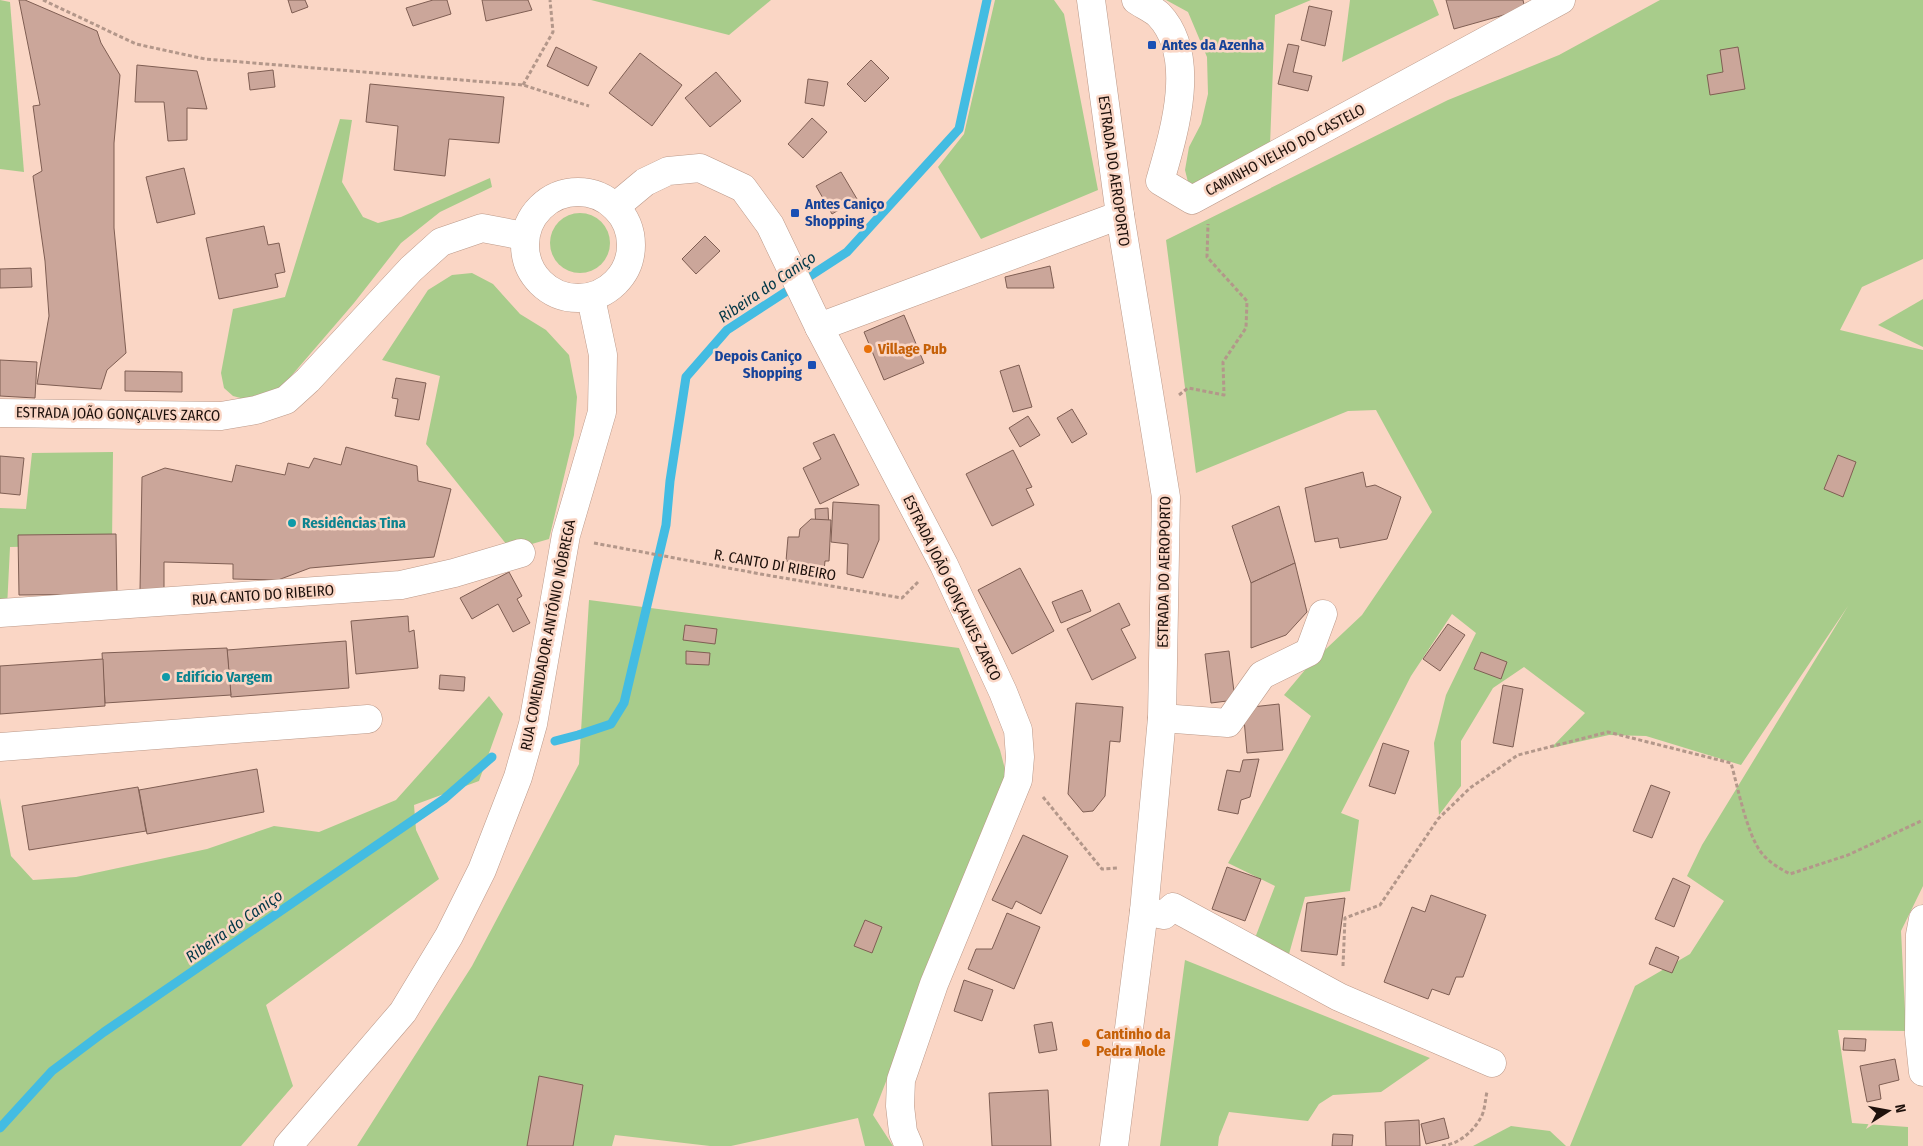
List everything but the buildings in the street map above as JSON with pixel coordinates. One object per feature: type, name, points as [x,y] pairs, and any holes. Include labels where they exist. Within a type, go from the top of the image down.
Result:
[{"type":"street","name":"ESTRADA DO AEROPORTO","points":[[1091,0],[1120,216],[1166,497],[1162,718],[1144,911],[1114,1146]]},
{"type":"street","name":"CAMINHO VELHO DO CASTELO","points":[[1136,0],[1158,15],[1175,40],[1180,78],[1173,135],[1160,181],[1192,200],[1561,0]]},
{"type":"street","name":"ESTRADA JOÃO GONÇALVES ZARCO","points":[[615,207],[645,182],[668,171],[700,168],[743,188],[770,225],[819,327],[944,565],[1003,692],[1018,730],[1020,757],[1018,780],[934,984],[901,1080],[900,1106],[903,1132],[909,1146]]},
{"type":"street","points":[[579,191],[598,196],[615,207],[627,226],[631,248],[625,270],[611,288],[591,298],[571,298],[552,292],[537,279],[527,261],[524,236],[529,222],[541,205],[559,195],[579,191]]},
{"type":"street","points":[[819,327],[1120,216]]},
{"type":"street","name":"ESTRADA JOÃO GONÇALVES ZARCO","points":[[0,413],[221,416],[256,410],[286,400],[308,380],[411,269],[441,242],[482,228],[524,236]]},
{"type":"street","name":"RUA COMENDADOR ANTÓNIO NÓBREGA","points":[[288,1146],[403,1012],[449,936],[482,870],[518,777],[579,539],[602,412],[603,356],[591,298]]},
{"type":"street","name":"RUA CANTO DO RIBEIRO","points":[[0,613],[401,585],[454,573],[521,553]]},
{"type":"street","points":[[1162,718],[1228,723],[1262,675],[1309,652],[1323,614]]},
{"type":"street","points":[[0,747],[368,719]]},
{"type":"street","points":[[1144,911],[1164,915],[1173,907],[1339,997],[1492,1063]]},
{"type":"street","points":[[1923,919],[1920,935],[1919,1024],[1923,1072]]},
{"type":"path","points":[[43,0],[136,44],[205,59],[523,85],[589,106]]},
{"type":"path","points":[[523,85],[553,32],[550,0]]},
{"type":"path","points":[[1188,388],[1224,395],[1223,362],[1246,328],[1247,301],[1207,257],[1209,191]]},
{"type":"path","name":"R. CANTO DI RIBEIRO","points":[[579,539],[766,576],[902,598],[927,574],[944,565]]},
{"type":"path","points":[[1339,997],[1342,989],[1345,918],[1380,905],[1438,819],[1470,788],[1518,755],[1608,732],[1731,763],[1750,829],[1760,851],[1776,867],[1790,874],[1848,855],[1923,820]]},
{"type":"path","points":[[1018,780],[1033,786],[1102,869]]},
{"type":"path","points":[[1442,1146],[1454,1144],[1470,1132],[1482,1118],[1492,1063]]},
{"type":"green space","points":[[0,0],[10,2],[24,172],[0,169]]},
{"type":"green space","points":[[591,0],[771,0],[729,35]]},
{"type":"green space","points":[[995,0],[1054,0],[1064,14],[1098,190],[981,239],[938,167],[964,134]]},
{"type":"green space","points":[[1166,0],[1311,0],[1275,15],[1270,145],[1197,186],[1188,182],[1185,170],[1189,147],[1201,124],[1208,94],[1207,57],[1188,12]]},
{"type":"green space","points":[[1350,0],[1433,0],[1439,15],[1342,62]]},
{"type":"green space","points":[[1660,0],[1923,0],[1923,259],[1862,287],[1840,330],[1923,350],[1923,886],[1901,931],[1906,1031],[1838,1030],[1852,1123],[1908,1127],[1908,1146],[1570,1146],[1635,986],[1690,954],[1724,901],[1687,876],[1702,845],[1848,606],[1741,765],[1646,736],[1609,735],[1551,748],[1585,713],[1524,667],[1493,688],[1461,741],[1461,786],[1439,815],[1434,743],[1446,695],[1476,633],[1452,614],[1411,676],[1341,813],[1359,820],[1350,891],[1305,897],[1289,954],[1255,938],[1275,886],[1228,863],[1311,716],[1284,695],[1310,664],[1362,615],[1432,512],[1376,410],[1348,411],[1196,473],[1166,240],[1448,100],[1559,55]]},
{"type":"green space","points":[[340,119],[352,120],[342,182],[363,217],[378,223],[401,217],[490,178],[492,187],[440,212],[401,243],[354,303],[280,389],[248,400],[233,396],[224,388],[221,373],[233,309],[285,297]]},
{"type":"green space","points":[[580,213],[596,218],[601,222],[605,227],[610,243],[605,259],[601,264],[596,268],[580,273],[564,268],[559,264],[555,259],[550,243],[555,227],[559,222],[564,218]]},
{"type":"green space","points":[[472,273],[493,284],[520,314],[546,330],[569,355],[577,397],[574,435],[549,539],[511,550],[426,444],[440,376],[382,360],[428,290],[452,275]]},
{"type":"green space","points":[[1923,299],[1923,347],[1878,325]]},
{"type":"green space","points":[[113,452],[112,545],[10,547],[7,608],[0,606],[0,508],[26,509],[32,453]]},
{"type":"green space","points":[[589,600],[959,648],[1000,750],[1006,773],[873,1115],[893,1146],[865,1146],[858,1118],[731,1146],[710,1146],[615,1135],[612,1146],[357,1146],[472,966],[579,764]]},
{"type":"green space","points":[[489,696],[503,714],[479,781],[414,805],[416,830],[439,879],[266,1005],[293,1086],[241,1146],[0,1146],[0,798],[11,856],[33,880],[76,877],[207,849],[274,826],[319,832],[396,800]]},
{"type":"green space","points":[[1185,960],[1430,1058],[1381,1092],[1333,1095],[1319,1104],[1308,1121],[1229,1112],[1219,1137],[1218,1146],[1160,1146]]},
{"type":"green space","points":[[1511,1126],[1550,1131],[1566,1146],[1473,1146]]},
{"type":"waterway","name":"Ribeira do Caniço","points":[[555,741],[611,724],[624,703],[666,525],[670,481],[686,377],[727,330],[847,252],[959,129],[987,0]]},
{"type":"waterway","name":"Ribeira do Caniço","points":[[0,1128],[52,1071],[104,1032],[444,799],[492,757]]},
{"type":"place","name":"Antes da Azenha","points":[[1152,45]]},
{"type":"place","name":"Antes Caniço Shopping","points":[[795,213]]},
{"type":"place","name":"Village Pub","points":[[868,349]]},
{"type":"place","name":"Depois Caniço Shopping","points":[[812,365]]},
{"type":"place","name":"Residências Tina","points":[[292,523]]},
{"type":"place","name":"Edifício Vargem","points":[[166,677]]},
{"type":"place","name":"Cantinho da Pedra Mole","points":[[1086,1043]]}]
